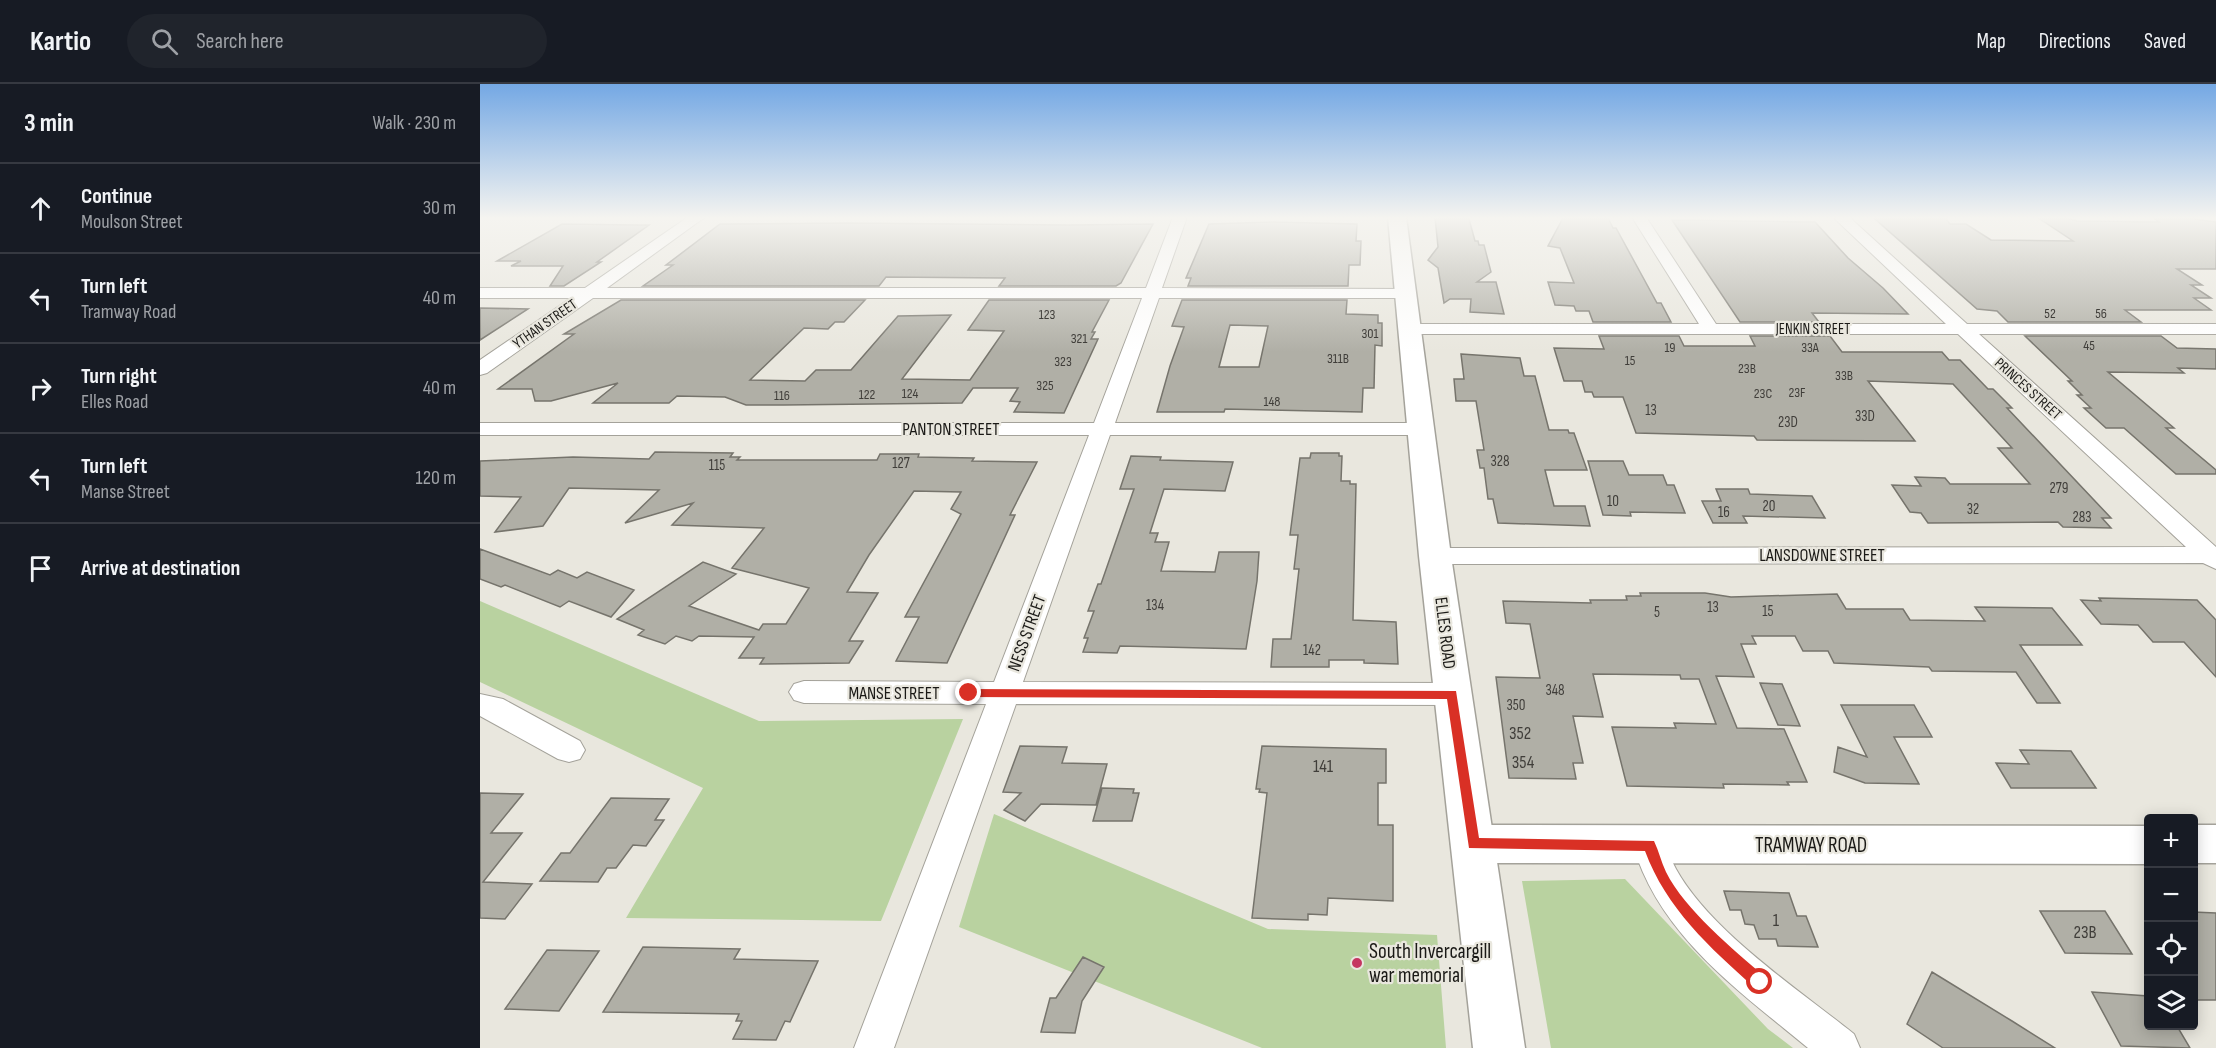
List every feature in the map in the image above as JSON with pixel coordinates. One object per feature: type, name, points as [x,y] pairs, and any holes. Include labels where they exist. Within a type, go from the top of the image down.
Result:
[{"type":"main road","name":"ELLES ROAD","points":[[1402,262],[1435,556],[1499,1048]]},
{"type":"main road","name":"TRAMWAY ROAD","points":[[1473,844],[2144,844]]},
{"type":"main road","points":[[2198,844],[2216,844]]},
{"type":"street","name":"YTHAN STREET","points":[[480,369],[633,262]]},
{"type":"street","name":"NESS STREET","points":[[874,1048],[1164,262]]},
{"type":"street","points":[[1668,262],[1711,329]]},
{"type":"street","name":"PRINCES STREET","points":[[1889,262],[2212,558]]},
{"type":"street","points":[[480,293],[1406,293]]},
{"type":"street","name":"JENKIN STREET","points":[[1410,329],[2216,329]]},
{"type":"street","name":"PANTON STREET","points":[[480,429],[1421,429]]},
{"type":"street","name":"LANSDOWNE STREET","points":[[1435,556],[2212,558]]},
{"type":"street","name":"MANSE STREET","points":[[804,692],[1452,694]]},
{"type":"street","points":[[480,705],[492,707],[569,750]]},
{"type":"street","points":[[1650,845],[1661,875],[1671,891],[1720,947],[1840,1048]]},
{"type":"green space","points":[[480,601],[759,721],[963,719],[881,921],[626,918],[703,788],[480,682]]},
{"type":"green space","points":[[994,814],[1268,929],[1437,935],[1446,1048],[1262,1048],[959,927]]},
{"type":"green space","points":[[1625,879],[1768,1029],[1793,1048],[1551,1048],[1522,881]]},
{"type":"building","points":[[519,262],[601,262],[564,286],[550,286],[563,266],[511,266]]},
{"type":"building","points":[[670,262],[1132,262],[1121,283],[1116,286],[999,286],[1005,278],[886,277],[879,286],[643,286],[673,265],[666,265]]},
{"type":"building","points":[[1193,262],[1360,262],[1360,265],[1349,265],[1348,286],[1188,286],[1191,278],[1186,278]]},
{"type":"building","points":[[1430,262],[1488,262],[1491,272],[1477,282],[1496,282],[1504,314],[1470,312],[1471,299],[1450,299],[1444,303],[1438,268]]},
{"type":"building","points":[[1566,262],[1635,262],[1657,303],[1661,303],[1671,322],[1593,322],[1589,311],[1576,311],[1574,306],[1555,305],[1548,282],[1574,283]]},
{"type":"building","points":[[1700,262],[1853,262],[1883,288],[1908,314],[1812,313],[1819,322],[1740,322]]},
{"type":"building","points":[[1924,262],[2216,262],[2216,269],[2177,269],[2202,285],[2191,285],[2211,298],[2194,298],[2211,310],[2125,310],[2141,322],[2008,322],[1997,311],[1977,309]]},
{"type":"building","points":[[621,300],[865,300],[844,322],[835,322],[828,329],[804,328],[750,380],[805,381],[816,370],[851,370],[898,316],[951,315],[902,379],[970,380],[1004,331],[968,330],[989,300],[1109,300],[1092,332],[1095,332],[1091,339],[1098,339],[1064,413],[1014,412],[1020,402],[1010,401],[1018,388],[973,388],[962,403],[784,405],[746,405],[725,397],[677,396],[669,403],[593,403],[618,383],[551,401],[535,401],[532,389],[498,389],[574,334],[564,334]]},
{"type":"building","points":[[1182,300],[1347,300],[1346,314],[1378,315],[1378,323],[1382,323],[1382,346],[1375,345],[1374,388],[1363,388],[1362,412],[1225,409],[1224,412],[1157,412],[1184,327],[1172,326]],"holes":[[[1230,325],[1268,326],[1259,367],[1219,367]]]},
{"type":"building","points":[[480,308],[528,309],[480,340]]},
{"type":"building","points":[[1599,336],[1679,336],[1684,346],[1755,346],[1750,336],[1830,336],[1842,352],[1942,352],[1949,360],[1960,360],[1988,389],[1993,389],[2012,408],[2007,408],[2111,518],[2102,518],[2111,528],[2063,527],[2058,522],[1928,523],[1921,513],[1910,512],[1892,485],[1921,486],[1915,477],[1945,478],[1950,484],[2030,484],[1998,448],[2012,448],[1953,384],[1868,381],[1915,441],[1757,440],[1754,436],[1636,433],[1623,397],[1594,397],[1592,392],[1585,392],[1582,381],[1564,381],[1554,348],[1604,349]]},
{"type":"building","points":[[2025,336],[2161,336],[2177,348],[2216,349],[2216,369],[2178,368],[2184,373],[2108,372],[2174,428],[2166,428],[2216,470],[2216,474],[2176,474],[2124,428],[2106,428],[2084,408],[2091,408],[2077,395],[2082,395],[2068,381],[2072,381]]},
{"type":"building","points":[[1461,354],[1520,358],[1524,376],[1535,376],[1549,430],[1568,430],[1569,433],[1574,433],[1587,470],[1545,470],[1554,506],[1585,506],[1590,526],[1498,523],[1493,499],[1488,499],[1484,468],[1480,468],[1477,450],[1484,450],[1476,401],[1456,401],[1454,379],[1464,379]]},
{"type":"building","points":[[655,452],[733,453],[730,457],[740,457],[737,460],[877,460],[880,454],[919,454],[918,457],[974,458],[972,461],[1037,462],[1010,515],[1015,515],[947,663],[896,661],[919,617],[905,617],[961,514],[951,509],[961,492],[914,491],[869,555],[847,592],[878,593],[849,641],[863,641],[849,663],[760,664],[764,658],[739,658],[754,637],[699,636],[692,641],[676,636],[665,644],[638,635],[644,630],[617,619],[703,562],[736,574],[689,606],[759,630],[763,624],[786,624],[809,588],[732,568],[764,528],[672,525],[693,503],[625,523],[659,490],[569,488],[543,526],[495,532],[521,497],[480,496],[480,461],[573,457],[649,459]]},
{"type":"building","points":[[1311,453],[1339,453],[1339,456],[1342,456],[1341,481],[1356,484],[1353,620],[1396,622],[1398,664],[1364,663],[1364,660],[1329,660],[1329,667],[1271,667],[1273,639],[1291,639],[1299,569],[1294,569],[1298,535],[1290,535],[1300,458],[1310,458]]},
{"type":"building","points":[[1131,456],[1161,457],[1160,460],[1233,462],[1225,491],[1164,489],[1150,533],[1158,533],[1155,542],[1169,542],[1161,571],[1215,572],[1219,552],[1259,552],[1257,581],[1246,649],[1120,646],[1117,653],[1083,652],[1088,638],[1084,638],[1094,611],[1088,611],[1098,584],[1101,584],[1134,489],[1120,489]]},
{"type":"building","points":[[1588,461],[1623,461],[1629,475],[1663,475],[1667,485],[1674,485],[1685,513],[1630,512],[1631,516],[1603,515]]},
{"type":"building","points":[[1716,489],[1748,489],[1750,494],[1812,496],[1825,518],[1743,516],[1747,523],[1713,523],[1702,501],[1721,501]]},
{"type":"building","points":[[480,549],[550,575],[558,570],[577,578],[587,572],[634,590],[611,617],[569,601],[560,607],[505,585],[501,587],[480,579]]},
{"type":"building","points":[[1640,593],[1705,593],[1731,597],[1837,594],[1846,609],[1903,609],[1910,620],[1985,621],[1975,607],[2052,608],[2082,645],[2020,645],[2060,703],[2037,703],[2016,672],[1932,671],[1929,667],[1834,663],[1828,651],[1803,651],[1795,636],[1752,636],[1756,644],[1741,644],[1754,677],[1716,676],[1737,728],[1784,729],[1807,782],[1787,782],[1789,785],[1723,784],[1724,788],[1627,786],[1612,727],[1676,728],[1674,723],[1716,724],[1699,679],[1681,679],[1680,675],[1593,674],[1603,717],[1573,716],[1583,763],[1573,763],[1576,779],[1509,778],[1496,677],[1540,678],[1530,624],[1506,623],[1503,601],[1591,603],[1590,600],[1627,600],[1626,596],[1641,596]]},
{"type":"building","points":[[2099,598],[2197,600],[2216,620],[2216,677],[2184,642],[2153,642],[2138,625],[2101,624],[2081,600],[2101,601]]},
{"type":"building","points":[[1760,683],[1782,684],[1800,726],[1778,725]]},
{"type":"building","points":[[1841,705],[1914,705],[1932,737],[1894,737],[1919,784],[1865,783],[1834,772],[1838,747],[1867,757]]},
{"type":"building","points":[[1020,746],[1067,747],[1062,763],[1107,764],[1096,805],[1041,804],[1025,821],[1004,810],[1021,793],[1003,792]]},
{"type":"building","points":[[1262,746],[1386,749],[1386,783],[1378,783],[1378,825],[1393,825],[1393,901],[1328,898],[1327,915],[1308,914],[1308,920],[1252,918],[1267,793],[1256,789]]},
{"type":"building","points":[[2020,750],[2071,751],[2096,788],[2011,788],[1996,763],[2029,764]]},
{"type":"building","points":[[1102,788],[1134,789],[1133,793],[1139,793],[1132,821],[1093,821]]},
{"type":"building","points":[[480,793],[523,794],[491,833],[522,833],[483,882],[532,884],[505,919],[480,918]]},
{"type":"building","points":[[611,798],[669,799],[655,820],[664,820],[646,846],[633,845],[616,868],[607,868],[598,882],[540,881],[561,853],[570,853]]},
{"type":"building","points":[[1724,891],[1789,893],[1797,916],[1806,916],[1818,947],[1778,946],[1776,939],[1759,939],[1754,925],[1745,924],[1741,910],[1730,910]]},
{"type":"building","points":[[2040,911],[2105,911],[2132,954],[2065,953]]},
{"type":"building","points":[[2198,912],[2216,913],[2216,1000],[2198,1000]]},
{"type":"building","points":[[643,947],[740,949],[734,959],[818,961],[790,1022],[785,1021],[776,1040],[733,1039],[742,1021],[736,1021],[739,1014],[603,1012]]},
{"type":"building","points":[[547,950],[599,951],[559,1011],[505,1009]]},
{"type":"building","points":[[1083,957],[1104,967],[1082,1001],[1075,1033],[1041,1032],[1050,998],[1056,998]]},
{"type":"building","points":[[1932,972],[2055,1048],[1943,1048],[1907,1024]]},
{"type":"building","points":[[2092,992],[2144,996],[2144,1030],[2179,1030],[2190,1048],[2121,1046]]},
{"type":"place","name":"South Invercargill war memorial","points":[[1357,963]]},
{"type":"route","points":[[969,693],[1452,694],[1473,844],[1650,845],[1661,875],[1676,898],[1720,947],[1760,982]]}]
